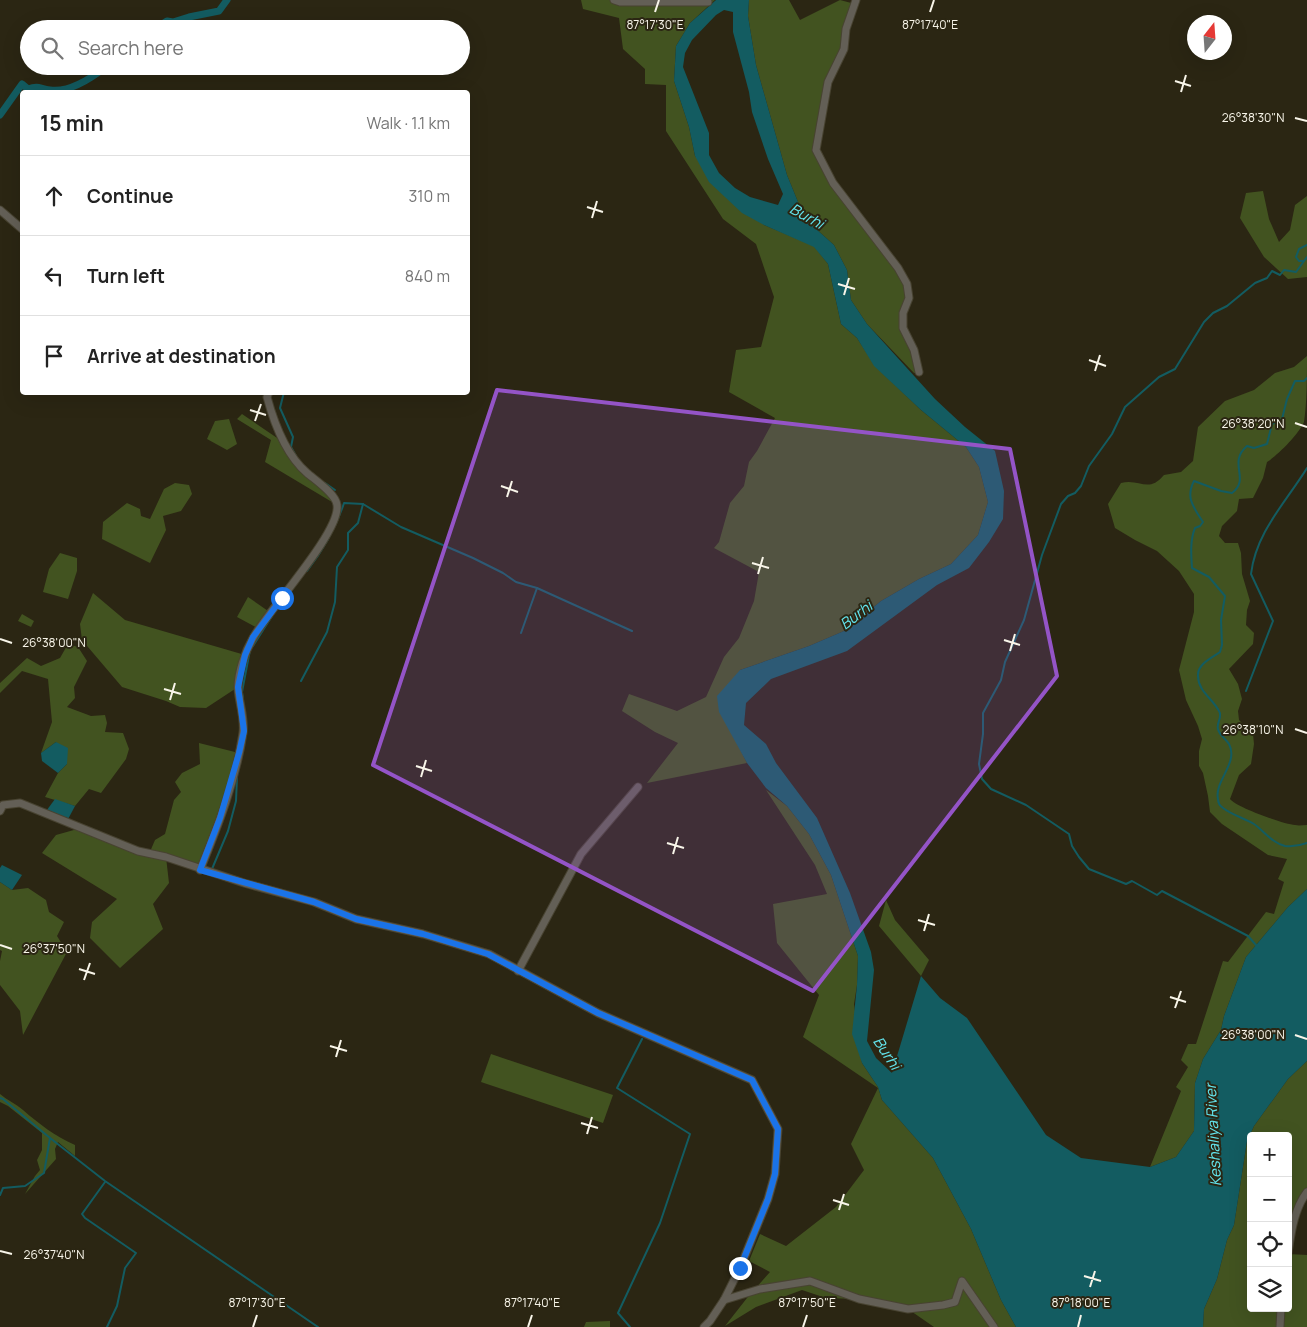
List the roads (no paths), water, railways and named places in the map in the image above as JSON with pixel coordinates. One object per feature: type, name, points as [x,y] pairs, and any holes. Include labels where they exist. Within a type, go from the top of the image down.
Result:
[{"type":"street","points":[[614,0],[620,2],[708,2]]},
{"type":"street","points":[[856,0],[846,29],[844,49],[828,82],[816,150],[833,183],[898,268],[907,284],[909,298],[904,313],[903,328],[914,350],[919,372]]},
{"type":"street","points":[[0,210],[20,227]]},
{"type":"street","points":[[200,870],[220,818],[244,731],[238,687],[245,655],[253,637],[293,584],[336,519],[337,505],[334,497],[299,467],[271,412],[268,395]]},
{"type":"street","points":[[518,971],[581,854],[638,787]]},
{"type":"street","points":[[0,811],[3,805],[20,803],[123,846],[166,857],[200,870],[314,902],[356,919],[423,934],[488,954],[598,1013],[752,1080],[778,1129],[775,1174],[763,1213],[724,1300],[704,1327]]},
{"type":"street","points":[[1292,1228],[1303,1197],[1307,1192]]},
{"type":"street","points":[[724,1300],[760,1289],[810,1281],[859,1299],[908,1309],[943,1306],[955,1302],[962,1281],[994,1327]]},
{"type":"street","points":[[1280,1327],[1281,1312]]},
{"type":"water","name":"Keshaliya River","points":[[716,0],[749,0],[748,16],[756,65],[787,175],[805,219],[834,245],[847,270],[851,300],[867,324],[935,399],[965,427],[995,451],[1004,491],[1003,519],[989,542],[969,568],[937,585],[847,651],[771,679],[746,703],[744,725],[766,744],[776,763],[817,818],[850,893],[871,952],[874,970],[867,1041],[876,1058],[892,1073],[921,976],[940,998],[967,1018],[1046,1135],[1081,1158],[1150,1167],[1176,1157],[1194,1131],[1195,1083],[1203,1059],[1221,1030],[1224,1016],[1246,957],[1288,907],[1307,889],[1307,1061],[1288,1079],[1251,1132],[1247,1132],[1234,1225],[1227,1240],[1217,1279],[1204,1309],[1203,1327],[1016,1327],[1001,1300],[971,1229],[933,1158],[882,1100],[878,1087],[862,1063],[852,1034],[858,956],[831,875],[809,834],[787,806],[766,788],[747,763],[719,712],[717,696],[740,670],[809,646],[844,631],[881,601],[919,579],[951,564],[978,535],[988,502],[979,467],[966,447],[921,410],[874,366],[857,338],[841,324],[828,264],[814,247],[742,213],[709,182],[695,156],[689,127],[674,81],[676,46],[690,23]],"holes":[[[724,10],[733,12],[733,32],[749,92],[752,112],[768,159],[783,194],[778,205],[750,197],[735,188],[719,173],[709,155],[709,133],[683,67],[685,53],[692,40],[716,15]]]},
{"type":"water","points":[[56,742],[68,748],[67,764],[58,773],[42,761],[41,753]]},
{"type":"water","points":[[55,799],[75,806],[66,823],[44,814]]},
{"type":"water","points":[[2,865],[22,875],[12,890],[0,882],[0,868]]},
{"type":"waterway","points":[[179,20],[219,11],[227,0]]},
{"type":"waterway","points":[[58,90],[73,87],[94,75]]},
{"type":"waterway","points":[[0,115],[22,84],[28,89],[37,87],[50,90]]},
{"type":"waterway","points":[[50,90],[58,90]]},
{"type":"waterway","points":[[1307,245],[1299,249],[1296,257],[1299,261],[1304,261],[1307,257]]},
{"type":"waterway","points":[[1256,945],[1248,936],[1162,891],[1157,895],[1132,881],[1126,884],[1089,869],[1072,846],[1069,834],[1026,805],[991,789],[982,779],[979,764],[983,734],[983,713],[1001,680],[1005,662],[1024,620],[1042,555],[1061,504],[1081,486],[1089,466],[1112,434],[1125,407],[1159,377],[1175,369],[1204,322],[1213,313],[1227,306],[1255,283],[1267,278],[1272,271],[1280,275],[1284,270],[1296,272],[1304,261]]},
{"type":"waterway","points":[[1307,378],[1304,381],[1295,381],[1287,399],[1282,419],[1272,424],[1267,444],[1254,448],[1247,446],[1241,452],[1238,465],[1240,482],[1232,493],[1194,481],[1190,493],[1192,503],[1203,522],[1195,528],[1192,537],[1192,568],[1209,577],[1225,596],[1221,620],[1222,645],[1220,652],[1202,665],[1198,672],[1200,686],[1220,713],[1219,731],[1229,744],[1231,751],[1229,765],[1219,785],[1218,801],[1221,806],[1254,824],[1272,840],[1280,844],[1299,846],[1307,843]]},
{"type":"waterway","points":[[283,395],[280,408],[293,437],[291,447],[296,456]]},
{"type":"waterway","points":[[1246,691],[1273,621],[1251,574],[1254,559],[1265,531],[1307,468]]},
{"type":"waterway","points":[[325,483],[335,490]]},
{"type":"waterway","points":[[307,571],[328,538],[344,503],[363,504],[401,527],[473,558],[503,573],[516,582],[537,588],[632,631]]},
{"type":"waterway","points":[[301,681],[327,632],[335,602],[337,567],[348,550],[348,533],[358,523],[363,504]]},
{"type":"waterway","points":[[521,633],[537,588]]},
{"type":"waterway","points":[[253,646],[272,616]]},
{"type":"waterway","points":[[243,699],[242,692],[250,650]]},
{"type":"waterway","points":[[212,869],[228,831],[236,801],[237,778]]},
{"type":"waterway","points":[[630,1327],[618,1313],[660,1223],[690,1134],[617,1088],[642,1039]]},
{"type":"waterway","points":[[0,1098],[50,1138],[44,1173],[25,1186],[3,1188],[0,1195]]},
{"type":"waterway","points":[[50,1138],[105,1181],[318,1327]]},
{"type":"waterway","points":[[105,1182],[82,1214],[136,1253],[125,1268],[117,1306],[107,1327]]},
{"type":"water label","name":"Burhi","points":[[807,216]]},
{"type":"water label","name":"Burhi","points":[[856,615]]},
{"type":"water label","name":"Burhi","points":[[887,1053]]}]
